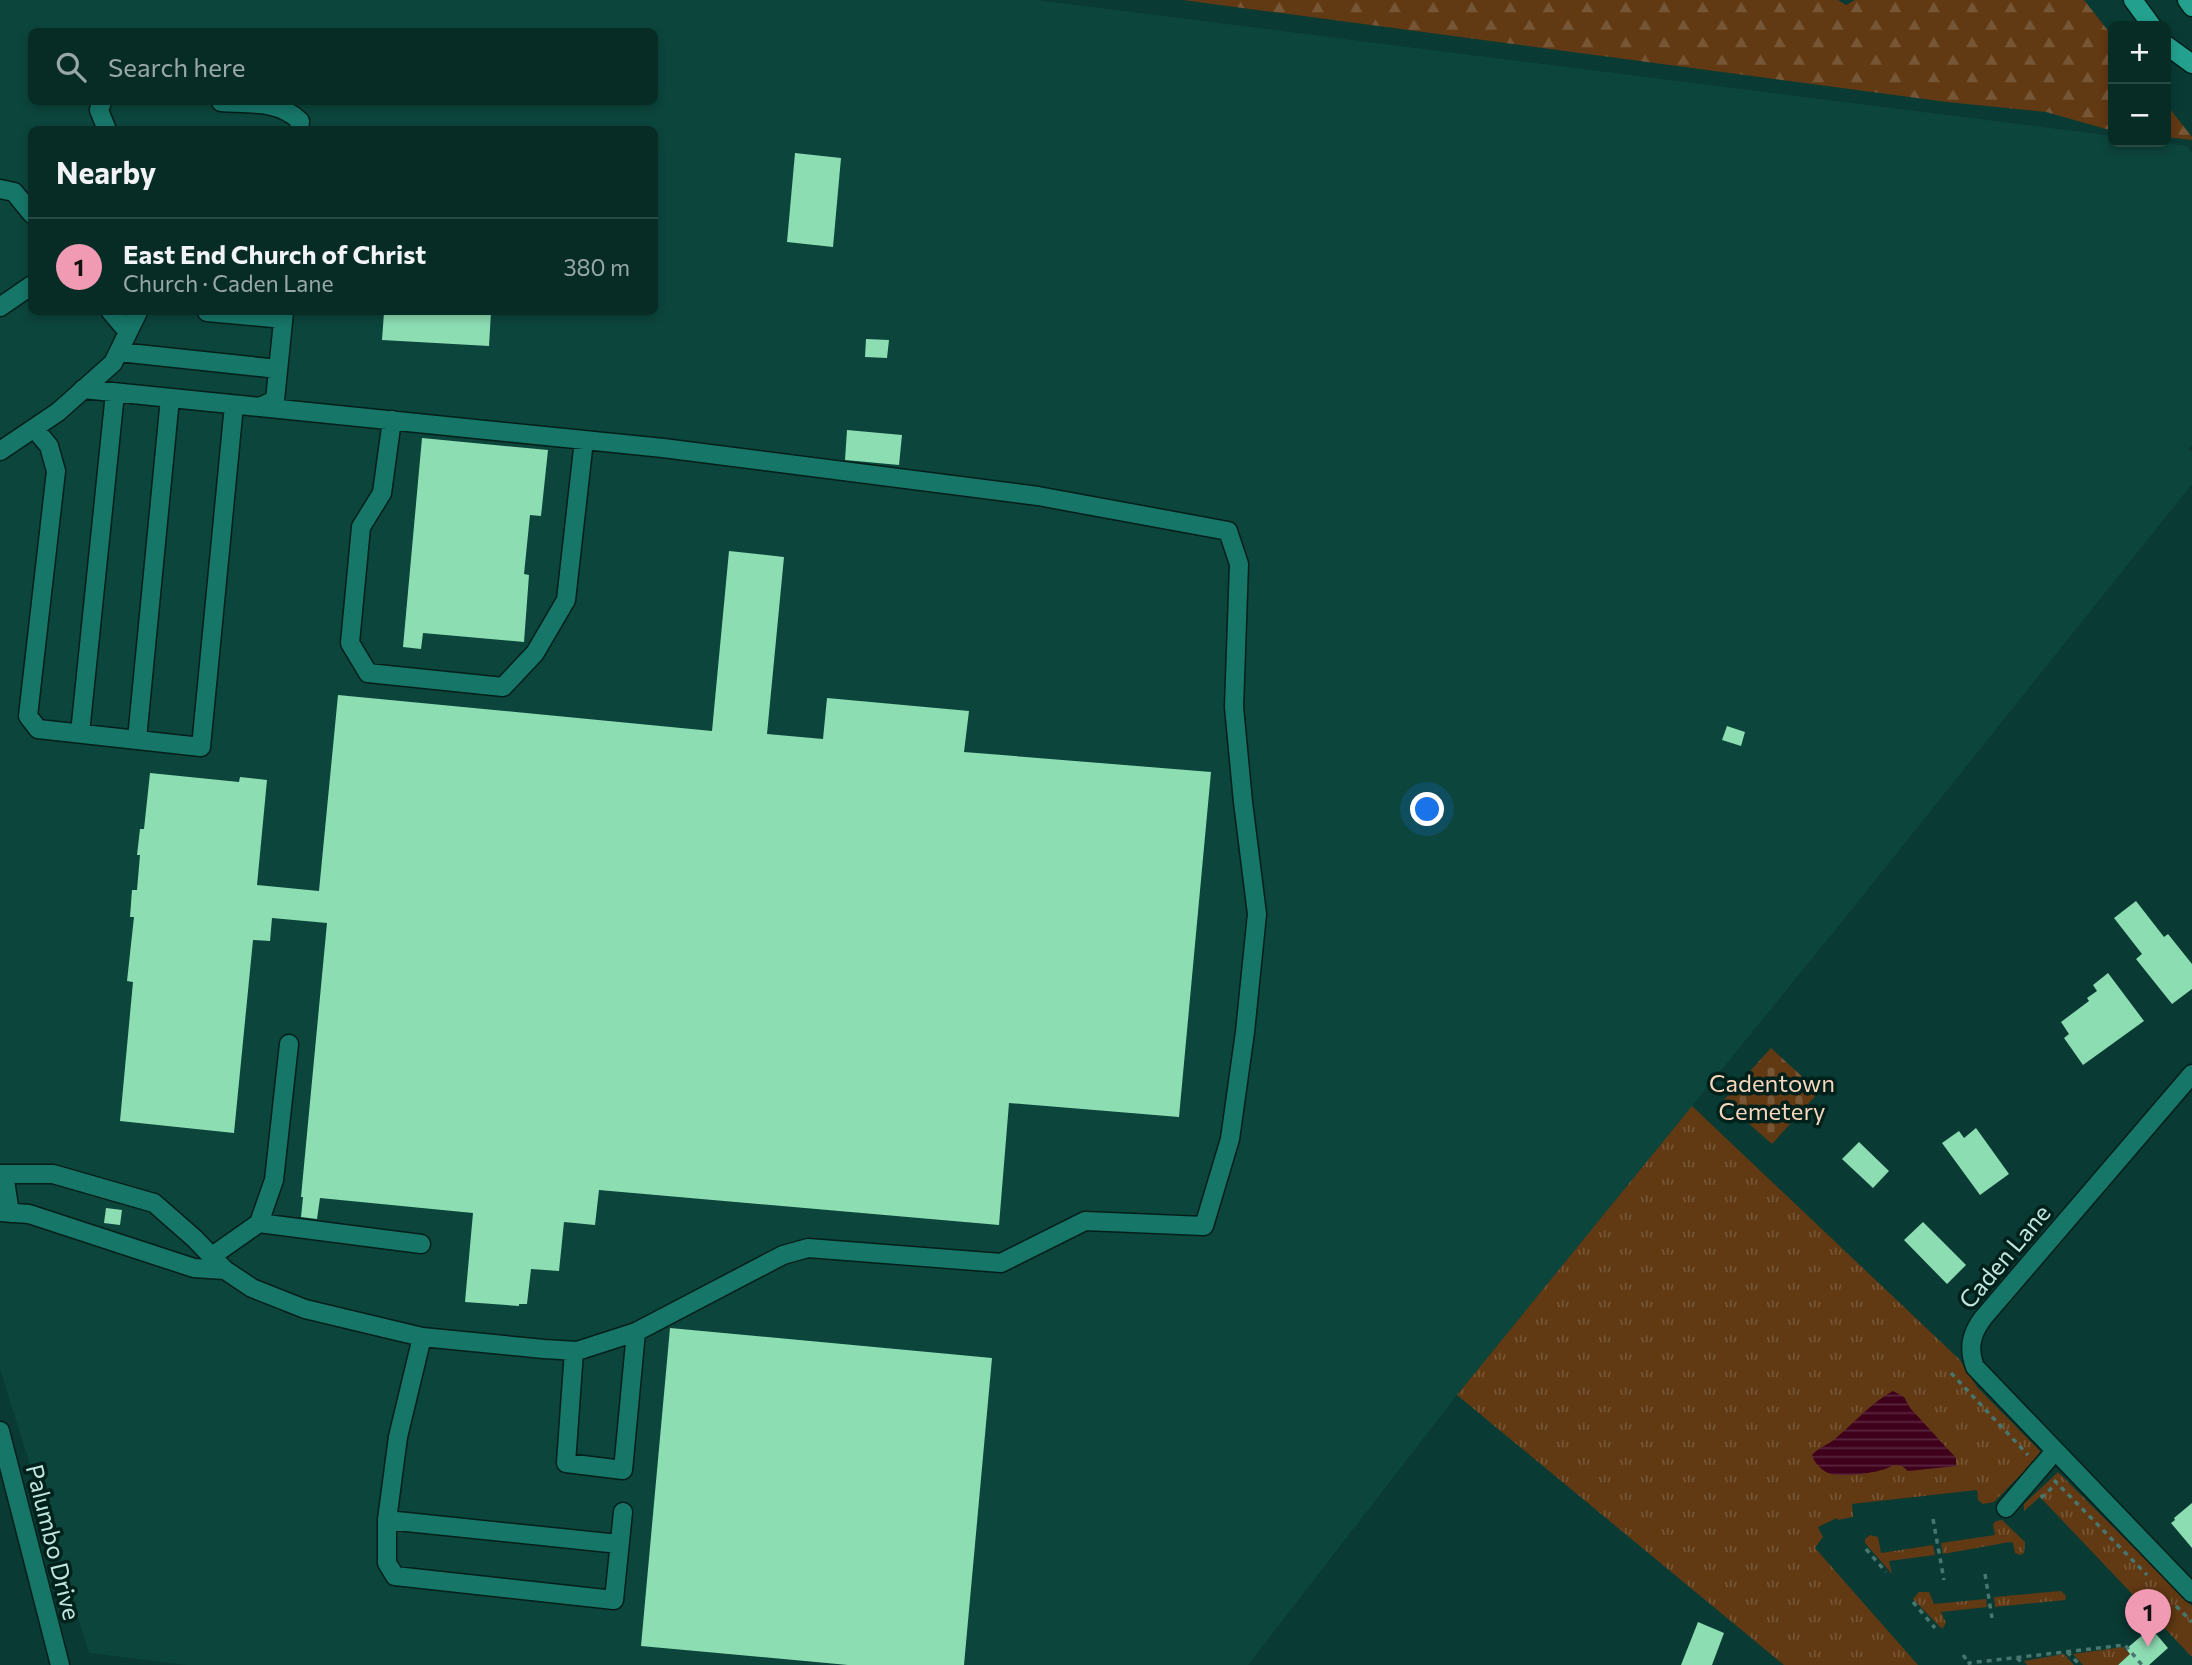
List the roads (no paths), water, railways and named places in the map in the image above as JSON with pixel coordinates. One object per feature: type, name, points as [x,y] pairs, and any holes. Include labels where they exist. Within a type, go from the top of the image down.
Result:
[{"type":"main road","points":[[2133,0],[2148,21]]},
{"type":"main road","points":[[2187,0],[2192,7]]},
{"type":"main road","points":[[2171,49],[2192,65]]},
{"type":"street","points":[[101,105],[99,110],[105,126]]},
{"type":"street","points":[[264,105],[279,106],[291,112],[300,121],[299,126]]},
{"type":"street","points":[[0,189],[14,192],[28,209]]},
{"type":"street","points":[[0,307],[28,288]]},
{"type":"street","points":[[114,315],[128,332]]},
{"type":"street","points":[[0,451],[58,412],[113,363],[136,315]]},
{"type":"street","points":[[260,407],[275,400],[283,315]]},
{"type":"street","points":[[119,352],[278,369]]},
{"type":"street","points":[[83,389],[663,448],[1038,496],[1228,531],[1239,564],[1234,707],[1257,914],[1245,1032],[1230,1139],[1204,1226],[1085,1221],[1002,1262],[808,1248],[783,1255],[636,1332],[574,1351],[422,1338],[305,1309],[252,1288],[225,1270],[154,1203],[53,1174],[2,1174],[5,1212],[29,1214],[194,1268],[225,1270]]},
{"type":"street","points":[[80,733],[115,393]]},
{"type":"street","points":[[137,739],[170,398]]},
{"type":"street","points":[[34,428],[49,446],[56,471],[28,716],[38,729],[201,747],[234,405]]},
{"type":"street","points":[[392,421],[382,493],[361,527],[350,643],[368,673],[503,687],[535,653],[566,600],[584,440]]},
{"type":"street","points":[[212,1256],[260,1223],[274,1180],[289,1044]]},
{"type":"street","name":"Caden Lane","points":[[2192,1074],[1974,1329],[1970,1347],[1975,1367],[2192,1593]]},
{"type":"street","points":[[260,1223],[421,1244]]},
{"type":"street","points":[[574,1351],[566,1463],[623,1470],[636,1332]]},
{"type":"street","points":[[422,1338],[398,1437],[387,1520],[387,1563],[395,1576],[614,1600],[624,1512]]},
{"type":"street","name":"Palumbo Drive","points":[[0,1431],[60,1665]]},
{"type":"street","points":[[2006,1508],[2055,1451]]},
{"type":"street","points":[[387,1520],[620,1544]]},
{"type":"place","name":"East End Church of Christ","points":[[2148,1647]]},
{"type":"park label","name":"Cadentown Cemetery","points":[[1772,1096]]}]
